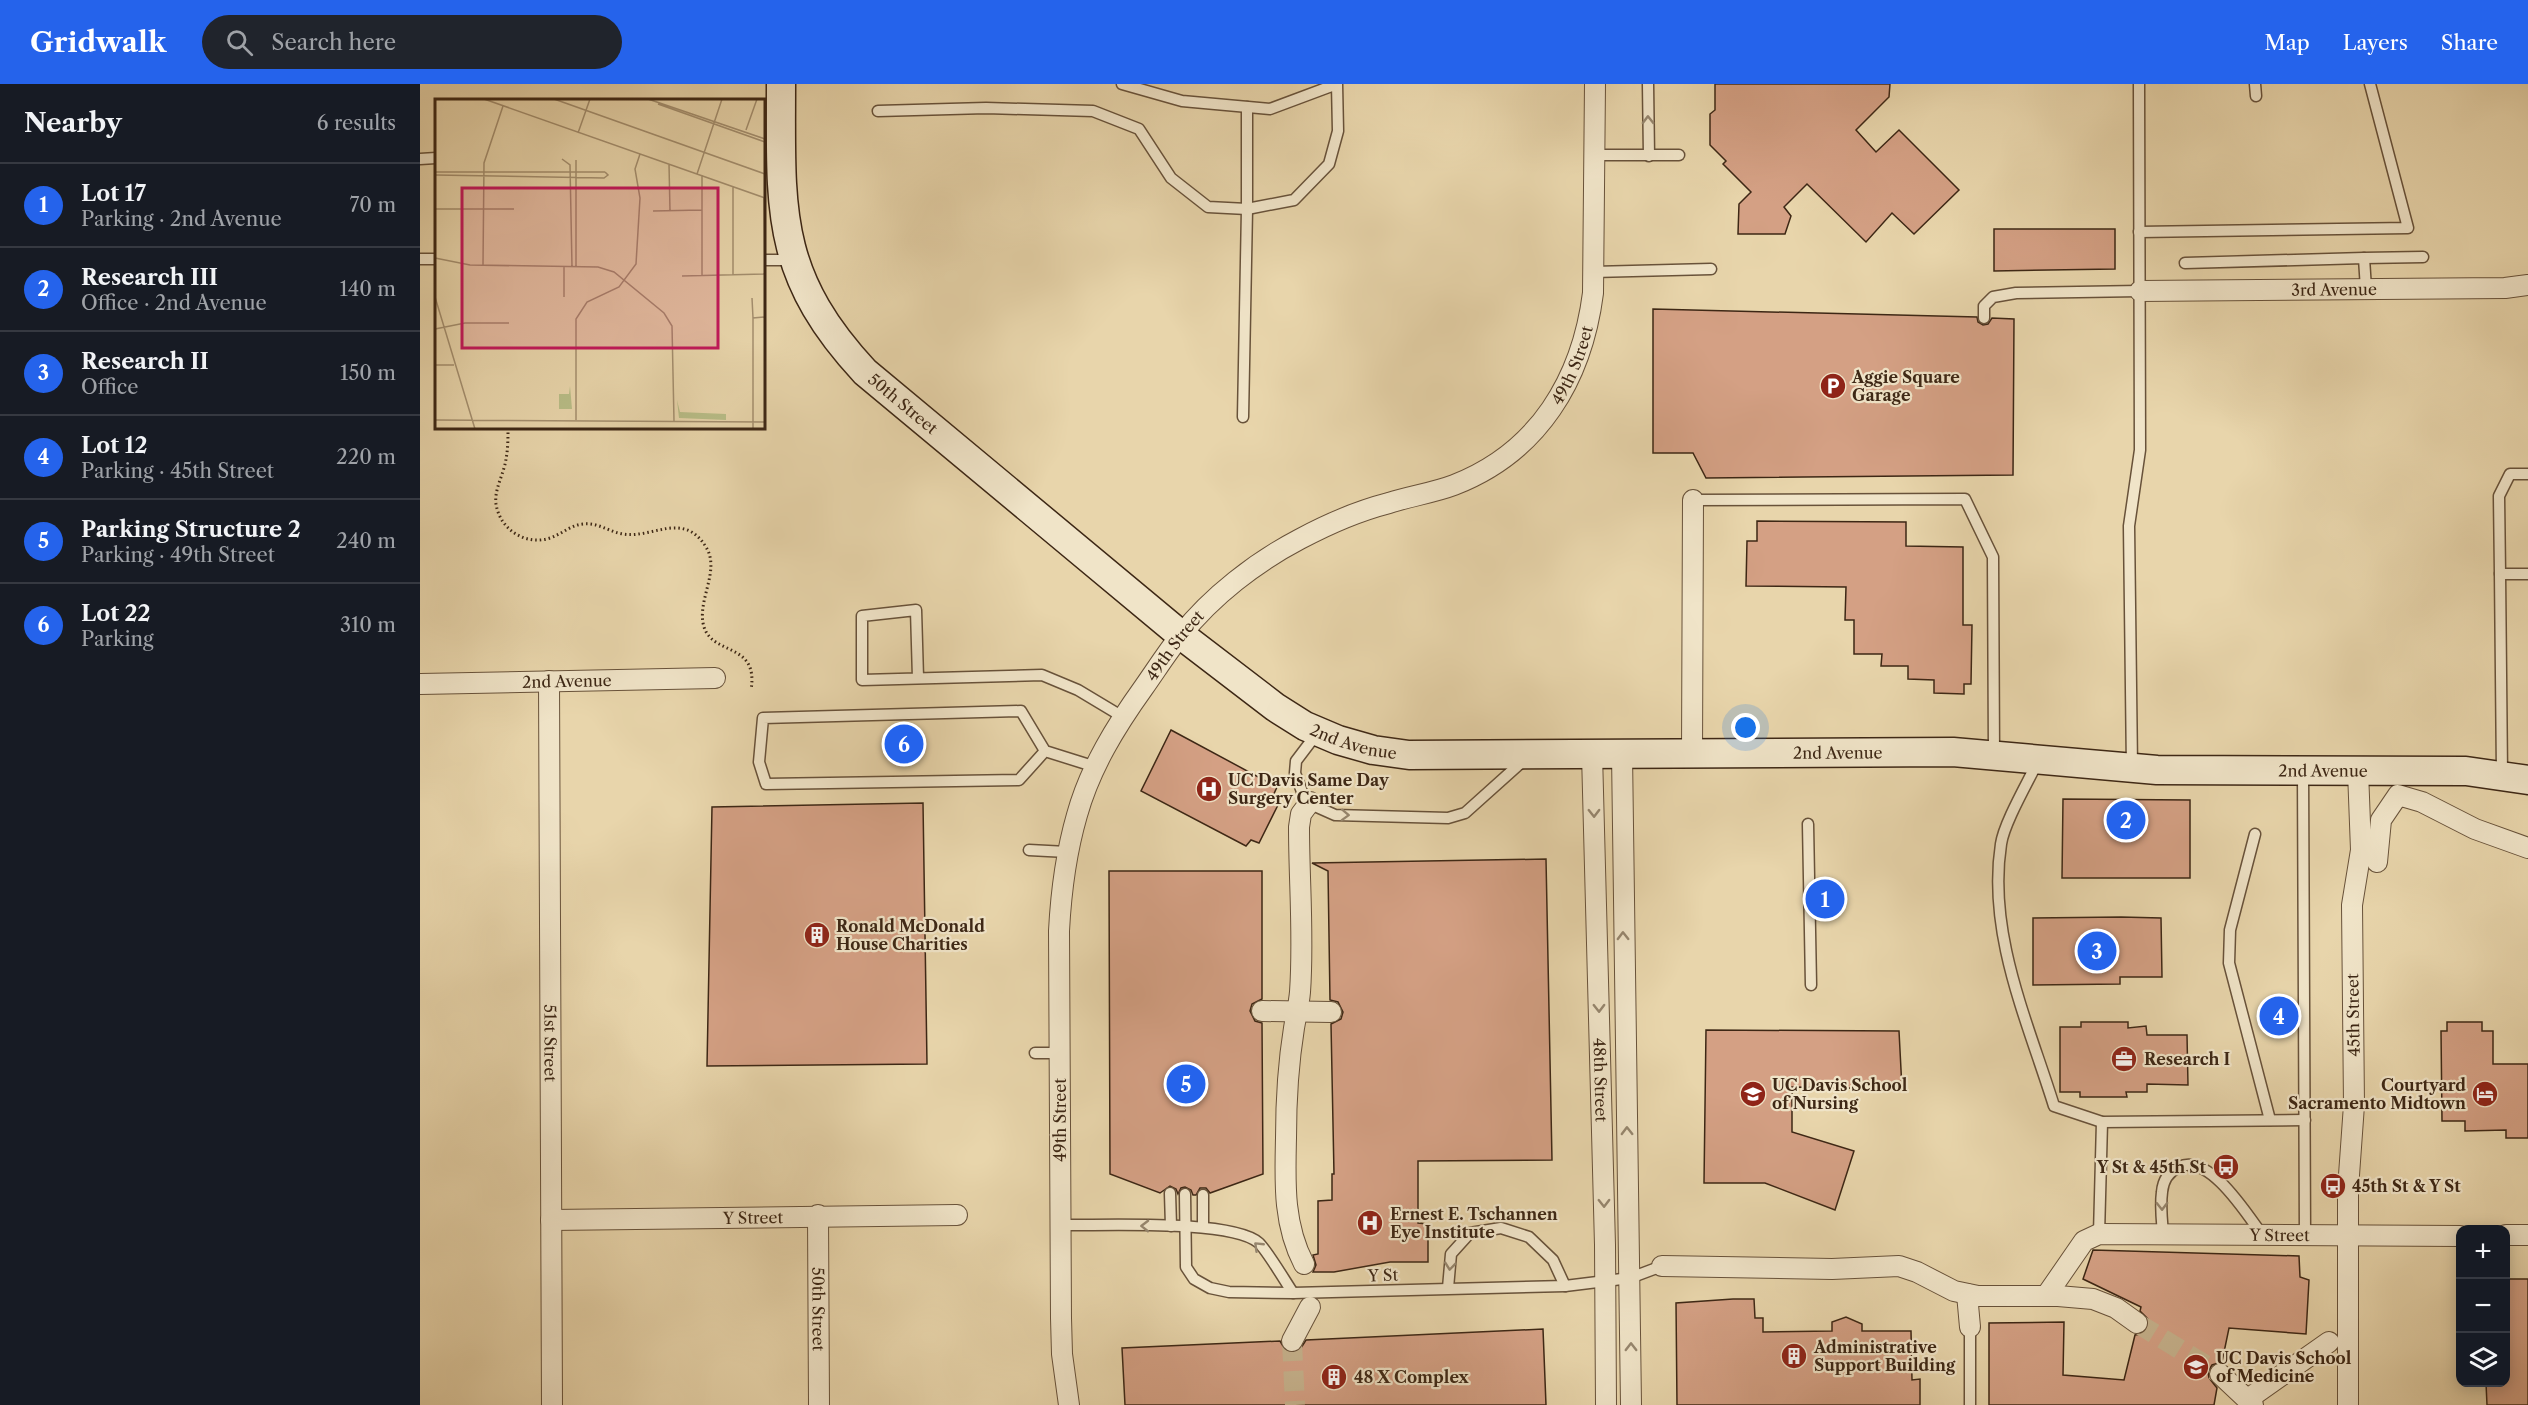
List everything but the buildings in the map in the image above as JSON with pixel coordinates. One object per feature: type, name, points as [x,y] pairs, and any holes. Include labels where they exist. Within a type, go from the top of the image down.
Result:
[{"type":"street","name":"50th Street","points":[[781,84],[777,155],[785,225],[794,260],[808,294],[840,345],[865,372],[1181,635]]},
{"type":"street","name":"49th Street","points":[[1069,1405],[1062,1354],[1059,932],[1061,892],[1067,852],[1077,813],[1096,767],[1123,717],[1181,635],[1231,585],[1299,539],[1360,512],[1455,485],[1499,461],[1526,439],[1548,414],[1564,391],[1581,353],[1589,324],[1593,272],[1594,84]]},
{"type":"street","name":"3rd Avenue","points":[[2140,291],[2505,288],[2528,285]]},
{"type":"street","points":[[1692,754],[1693,500]]},
{"type":"street","name":"2nd Avenue","points":[[1181,635],[1275,707],[1318,732],[1373,750],[1408,755],[1953,752],[2132,768],[2466,771],[2515,778]]},
{"type":"street","name":"2nd Avenue","points":[[420,684],[715,678]]},
{"type":"street","name":"51st Street","points":[[549,681],[552,1405]]},
{"type":"street","name":"48th Street","points":[[1592,754],[1606,1405]]},
{"type":"street","name":"48th Street","points":[[1622,754],[1631,1405]]},
{"type":"street","name":"45th Street","points":[[2348,1405],[2348,1189],[2354,1105],[2352,905],[2361,850],[2358,771]]},
{"type":"street","points":[[2377,862],[2382,820],[2398,795],[2422,802],[2475,829],[2528,848]]},
{"type":"street","points":[[1307,1271],[1296,1250],[1284,1186],[1286,1096],[1300,995],[1303,916],[1299,827],[1301,814],[1310,802]]},
{"type":"street","points":[[1262,1011],[1331,1012]]},
{"type":"street","name":"50th Street","points":[[818,1215],[819,1405]]},
{"type":"street","name":"Y Street","points":[[551,1220],[957,1215]]},
{"type":"street","points":[[2046,1296],[2084,1241],[2099,1234]]},
{"type":"street","name":"Y Street","points":[[2099,1234],[2456,1236]]},
{"type":"street","points":[[2510,1235],[2528,1235]]},
{"type":"street","points":[[1662,1266],[1832,1269],[1899,1266],[1917,1272],[1954,1291],[1978,1296],[2093,1299],[2116,1308],[2138,1323]]},
{"type":"street","points":[[1967,1294],[1970,1327]]},
{"type":"street","points":[[1292,1341],[1310,1307]]},
{"type":"street","points":[[2220,1374],[2250,1402],[2330,1342]]},
{"type":"lane","points":[[878,111],[986,108],[1093,111],[1139,129],[1171,178],[1209,207],[1247,209],[1294,200],[1329,164],[1338,131],[1337,84],[1270,109],[1182,101],[1122,84]]},
{"type":"lane","points":[[1648,84],[1648,156]]},
{"type":"lane","points":[[2132,768],[2129,526],[2140,450],[2139,84]]},
{"type":"lane","points":[[2255,84],[2256,96]]},
{"type":"lane","points":[[2139,232],[2408,228],[2370,84]]},
{"type":"lane","points":[[1243,417],[1247,209],[1246,107]]},
{"type":"lane","points":[[1594,155],[1679,155]]},
{"type":"lane","points":[[420,159],[435,158]]},
{"type":"lane","points":[[2185,263],[2423,257]]},
{"type":"lane","points":[[420,258],[435,259]]},
{"type":"lane","points":[[2364,258],[2366,289]]},
{"type":"lane","points":[[765,260],[794,260]]},
{"type":"lane","points":[[1593,272],[1710,269]]},
{"type":"lane","points":[[1984,318],[1984,306],[1993,297],[2016,293],[2140,291]]},
{"type":"lane","points":[[2515,778],[2500,574],[2499,496],[2510,474],[2528,474]]},
{"type":"lane","points":[[1693,500],[1965,499],[1994,557],[1994,755]]},
{"type":"lane","points":[[2500,574],[2528,574]]},
{"type":"lane","points":[[918,678],[916,610],[862,616],[862,680],[1042,675],[1078,690],[1123,717]]},
{"type":"lane","points":[[1045,751],[1019,780],[766,784],[759,762],[763,718],[1021,711],[1045,751],[1096,767]]},
{"type":"lane","points":[[1318,732],[1296,761],[1298,785],[1304,797],[1310,802],[1335,815],[1448,818],[1465,813],[1530,754]]},
{"type":"lane","points":[[2038,760],[2001,843],[1997,906],[2011,970],[2054,1106],[2102,1122],[2305,1120]]},
{"type":"lane","points":[[2303,770],[2306,1236]]},
{"type":"lane","points":[[1808,824],[1811,985]]},
{"type":"lane","points":[[2255,834],[2230,930],[2229,963],[2270,1120]]},
{"type":"lane","points":[[1029,850],[1067,852]]},
{"type":"lane","points":[[1035,1053],[1060,1053]]},
{"type":"lane","points":[[2099,1234],[2102,1122]]},
{"type":"lane","points":[[2163,1234],[2162,1194],[2165,1179],[2174,1169],[2184,1164],[2196,1165],[2217,1178],[2264,1236]]},
{"type":"lane","points":[[1170,1194],[1171,1227]]},
{"type":"lane","name":"Y St","points":[[1185,1194],[1186,1267],[1194,1278],[1210,1288],[1229,1292],[1293,1293],[1565,1286],[1605,1283],[1630,1278],[1662,1266]]},
{"type":"lane","points":[[1203,1195],[1203,1227]]},
{"type":"lane","points":[[1060,1225],[1203,1227],[1239,1232],[1259,1243],[1293,1293]]},
{"type":"lane","points":[[1448,1288],[1451,1254],[1470,1233],[1502,1228],[1529,1237],[1553,1260],[1565,1286]]},
{"type":"lane","points":[[1970,1327],[1970,1405]]},
{"type":"path","points":[[508,429],[506,458],[496,503],[507,526],[524,539],[538,540],[550,538],[580,524],[591,523],[629,535],[672,527],[691,532],[703,542],[710,556],[710,577],[701,608],[704,628],[710,638],[742,656],[753,678],[751,690]]},
{"type":"tunnel","points":[[2137,1323],[2220,1374]]},
{"type":"tunnel","points":[[1292,1341],[1295,1405]]},
{"type":"place","name":"Aggie Square Garage","points":[[1833,386]]},
{"type":"place","name":"Lot 22","points":[[904,744]]},
{"type":"place","name":"UC Davis Same Day Surgery Center","points":[[1209,789]]},
{"type":"place","name":"Research III","points":[[2126,820]]},
{"type":"place","name":"Lot 17","points":[[1825,899]]},
{"type":"place","name":"Ronald McDonald House Charities","points":[[817,935]]},
{"type":"place","name":"Research II","points":[[2097,951]]},
{"type":"place","name":"Lot 12","points":[[2279,1016]]},
{"type":"place","name":"Research I","points":[[2124,1059]]},
{"type":"place","name":"Parking Structure 2","points":[[1186,1084]]},
{"type":"place","name":"UC Davis School of Nursing","points":[[1753,1094]]},
{"type":"place","name":"Courtyard Sacramento Midtown","points":[[2485,1094]]},
{"type":"place","name":"Y St & 45th St","points":[[2226,1167]]},
{"type":"place","name":"45th St & Y St","points":[[2333,1186]]},
{"type":"place","name":"Ernest E. Tschannen Eye Institute","points":[[1370,1223]]},
{"type":"place","name":"Administrative Support Building","points":[[1794,1356]]},
{"type":"place","name":"UC Davis School of Medicine","points":[[2196,1367]]},
{"type":"place","name":"48 X Complex","points":[[1334,1377]]}]
